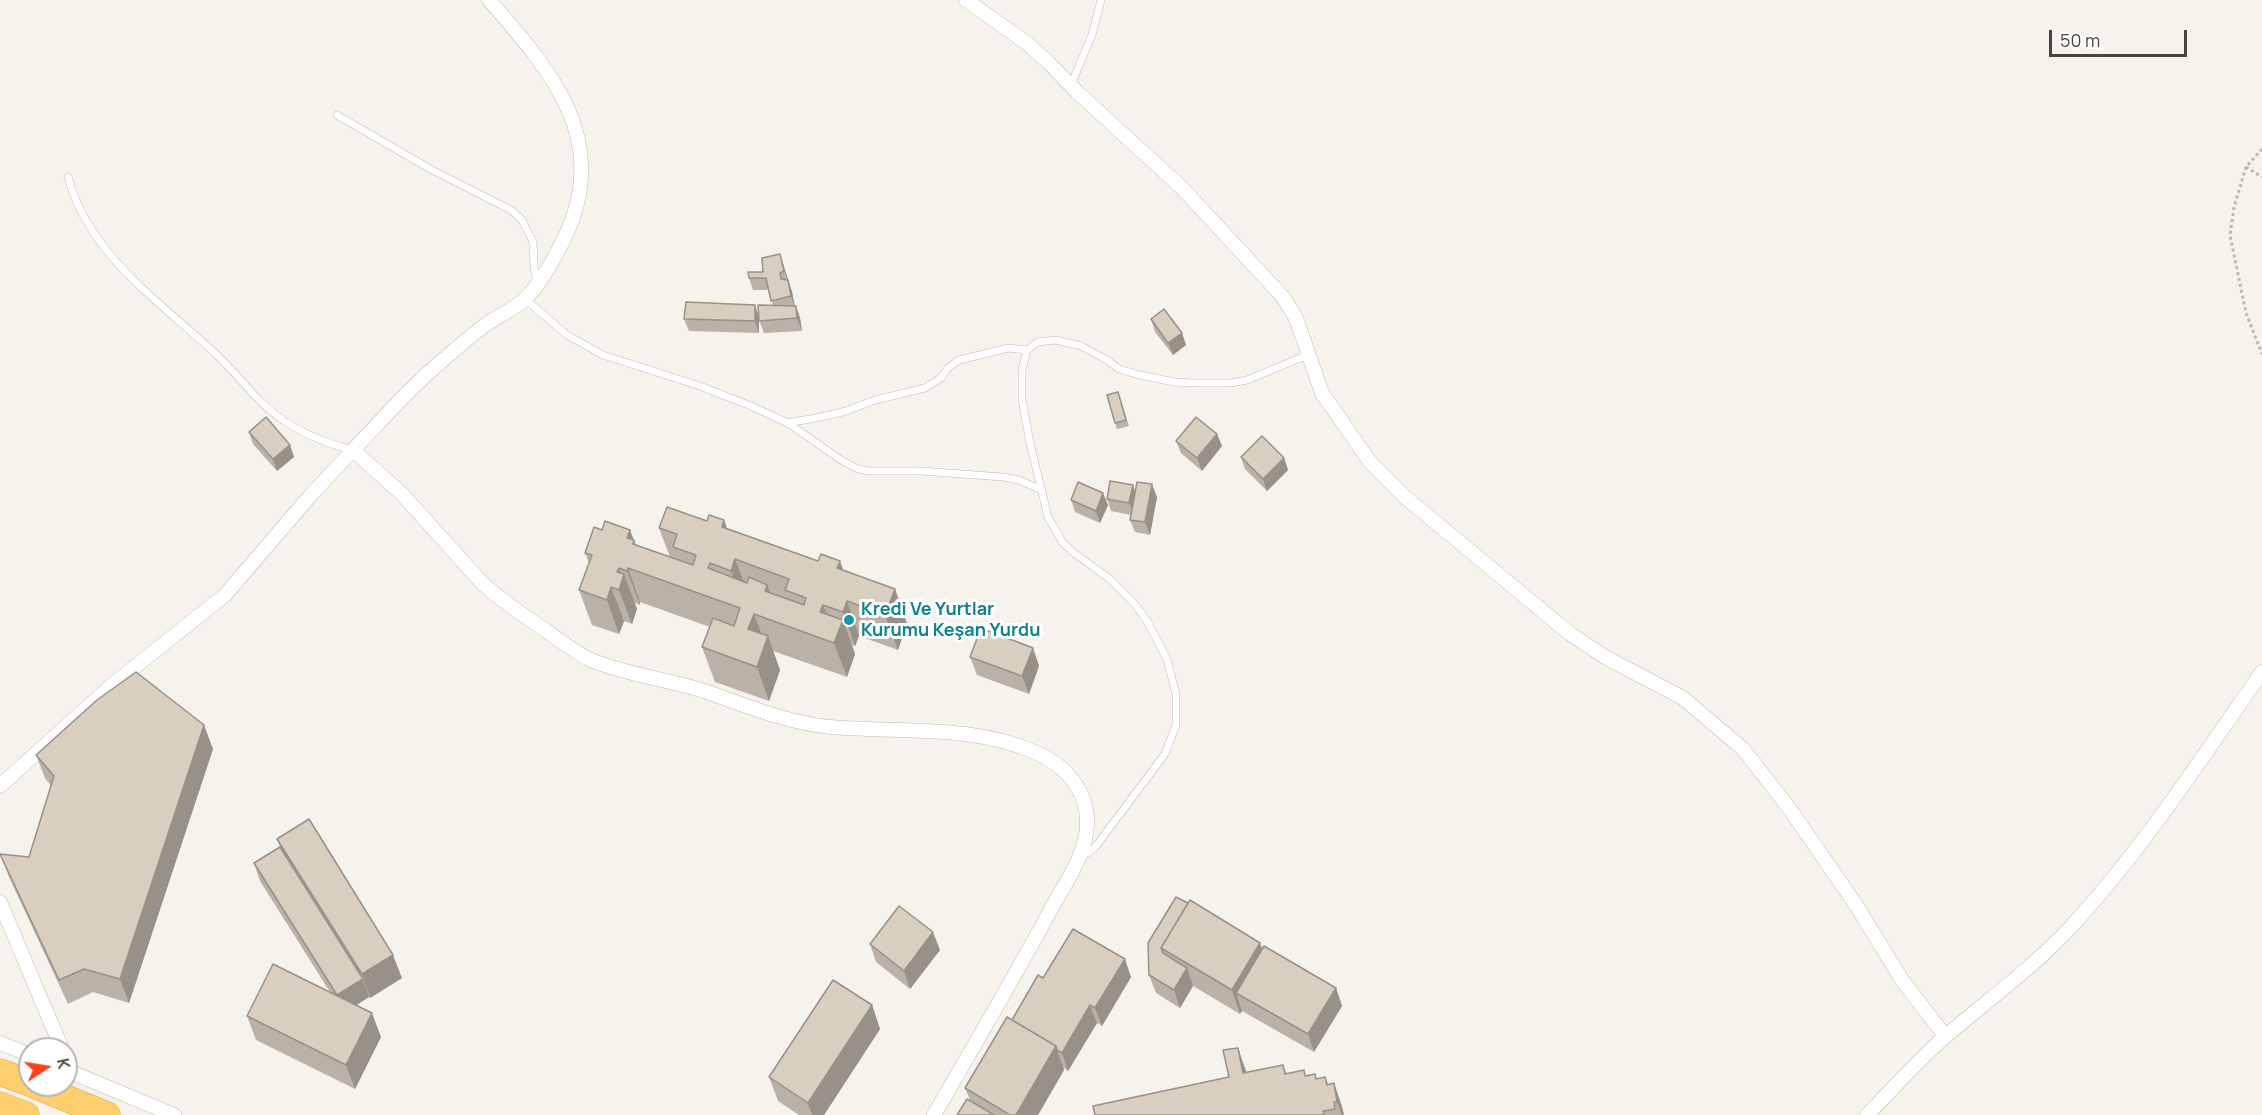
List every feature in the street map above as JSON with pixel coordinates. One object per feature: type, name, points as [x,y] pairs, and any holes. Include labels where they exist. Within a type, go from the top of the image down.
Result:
[{"type":"highway","points":[[0,1072],[18,1079]]},
{"type":"highway","points":[[63,1097],[107,1115]]},
{"type":"highway","points":[[0,1105],[26,1115]]},
{"type":"street","points":[[0,786],[112,685],[225,595],[353,450],[434,368],[484,326],[525,298],[551,264],[572,223],[582,180],[581,154],[576,128],[567,104],[550,74],[527,43],[489,0]]},
{"type":"street","points":[[966,0],[1028,44],[1182,188],[1262,273],[1290,307],[1296,318],[1322,393],[1370,462],[1406,497],[1569,633],[1605,657],[1683,698],[1743,749],[1789,808],[1856,905],[1902,980],[1945,1036]]},
{"type":"street","points":[[353,450],[403,495],[490,590],[588,659],[618,669],[684,684],[804,723],[838,727],[960,733],[1019,746],[1048,759],[1068,774],[1077,785],[1086,808],[1088,825],[1086,838],[1036,936],[934,1115]]},
{"type":"street","points":[[1867,1115],[1945,1036],[2026,970],[2100,895],[2128,860],[2262,672]]},
{"type":"street","points":[[0,902],[57,1037]]},
{"type":"street","points":[[0,1043],[18,1050]]},
{"type":"street","points":[[78,1075],[174,1115]]},
{"type":"lane","points":[[1071,85],[1092,35],[1101,0]]},
{"type":"lane","points":[[336,115],[432,171],[511,210],[522,220],[533,242],[537,283]]},
{"type":"lane","points":[[68,177],[90,230],[111,256],[219,357],[272,413],[313,437],[353,450]]},
{"type":"lane","points":[[525,298],[567,335],[603,355],[726,395],[788,423],[841,460],[858,469],[1003,477],[1019,480],[1042,490]]},
{"type":"lane","points":[[1080,853],[1088,853],[1096,846],[1165,754],[1176,725],[1176,694],[1167,658],[1147,621],[1134,603],[1110,579],[1063,543],[1048,517],[1030,443],[1022,392],[1022,370],[1027,350],[1038,342],[1056,340],[1081,346],[1101,356],[1119,369],[1194,383],[1231,383],[1247,380],[1310,354]]},
{"type":"lane","points":[[788,423],[830,415],[875,400],[925,388],[941,378],[948,368],[959,360],[1008,348],[1027,350]]},
{"type":"path","points":[[2262,149],[2246,167],[2234,207],[2230,236],[2246,313],[2262,354]]},
{"type":"path","points":[[2246,167],[2262,177]]},
{"type":"building","points":[[780,254],[784,271],[780,273],[781,279],[788,280],[791,296],[771,301],[766,278],[749,278],[748,272],[763,272],[762,258]]},
{"type":"building","points":[[686,302],[755,305],[755,321],[684,319]]},
{"type":"building","points":[[758,305],[796,306],[797,318],[759,321]]},
{"type":"building","points":[[1164,309],[1182,333],[1168,343],[1151,319]]},
{"type":"building","points":[[1118,392],[1126,420],[1115,423],[1107,395]]},
{"type":"building","points":[[266,417],[290,445],[273,459],[249,432]]},
{"type":"building","points":[[1196,417],[1217,434],[1197,458],[1176,441]]},
{"type":"building","points":[[1262,436],[1284,458],[1263,479],[1241,457]]},
{"type":"building","points":[[1110,481],[1133,485],[1129,503],[1107,499]]},
{"type":"building","points":[[1078,482],[1103,493],[1096,511],[1071,500]]},
{"type":"building","points":[[1137,482],[1152,484],[1145,522],[1130,520]]},
{"type":"building","points":[[667,507],[707,521],[709,515],[724,520],[722,527],[818,561],[821,554],[840,561],[837,568],[895,589],[885,615],[847,601],[843,612],[823,605],[820,612],[843,620],[834,643],[754,614],[748,629],[768,636],[757,667],[702,647],[713,618],[734,626],[740,608],[628,568],[627,571],[619,568],[617,572],[624,574],[619,590],[611,587],[607,600],[579,590],[592,555],[585,553],[594,527],[602,530],[605,521],[630,530],[627,538],[634,540],[633,544],[693,565],[696,555],[673,547],[677,534],[659,528]],"holes":[[[735,559],[789,579],[785,590],[806,598],[804,605],[765,591],[767,585],[749,577],[747,583],[708,568],[710,563],[731,571]]]},
{"type":"building","points":[[981,628],[1033,648],[1022,676],[970,657]]},
{"type":"building","points":[[136,672],[204,725],[120,979],[84,969],[59,980],[0,854],[29,857],[54,776],[36,755],[97,700]]},
{"type":"building","points":[[309,819],[393,955],[362,974],[277,839]]},
{"type":"building","points":[[280,847],[363,979],[337,995],[254,863]]},
{"type":"building","points":[[1176,897],[1188,903],[1161,948],[1163,953],[1187,968],[1174,990],[1149,975],[1148,943]]},
{"type":"building","points":[[1190,900],[1260,943],[1232,990],[1161,948]]},
{"type":"building","points":[[899,906],[933,932],[904,971],[870,944]]},
{"type":"building","points":[[1073,929],[1125,959],[1095,1008],[1090,1005],[1062,1053],[1057,1050],[1056,1046],[1012,1020],[1038,975],[1043,978]]},
{"type":"building","points":[[1264,946],[1336,988],[1308,1034],[1236,993]]},
{"type":"building","points":[[273,964],[372,1013],[346,1065],[247,1016]]},
{"type":"building","points":[[833,980],[872,1005],[808,1103],[769,1077]]},
{"type":"building","points":[[1007,1017],[1056,1046],[1016,1115],[1010,1115],[965,1088]]},
{"type":"building","points":[[1238,1048],[1243,1073],[1283,1065],[1285,1074],[1304,1070],[1305,1076],[1315,1074],[1316,1079],[1325,1077],[1327,1085],[1334,1083],[1337,1102],[1334,1102],[1335,1109],[1323,1111],[1324,1115],[1095,1115],[1093,1106],[1229,1077],[1223,1050]]},
{"type":"building","points":[[967,1099],[994,1115],[957,1115]]},
{"type":"place","name":"Kredi Ve Yurtlar Kurumu Keşan Yurdu","points":[[849,620]]}]
